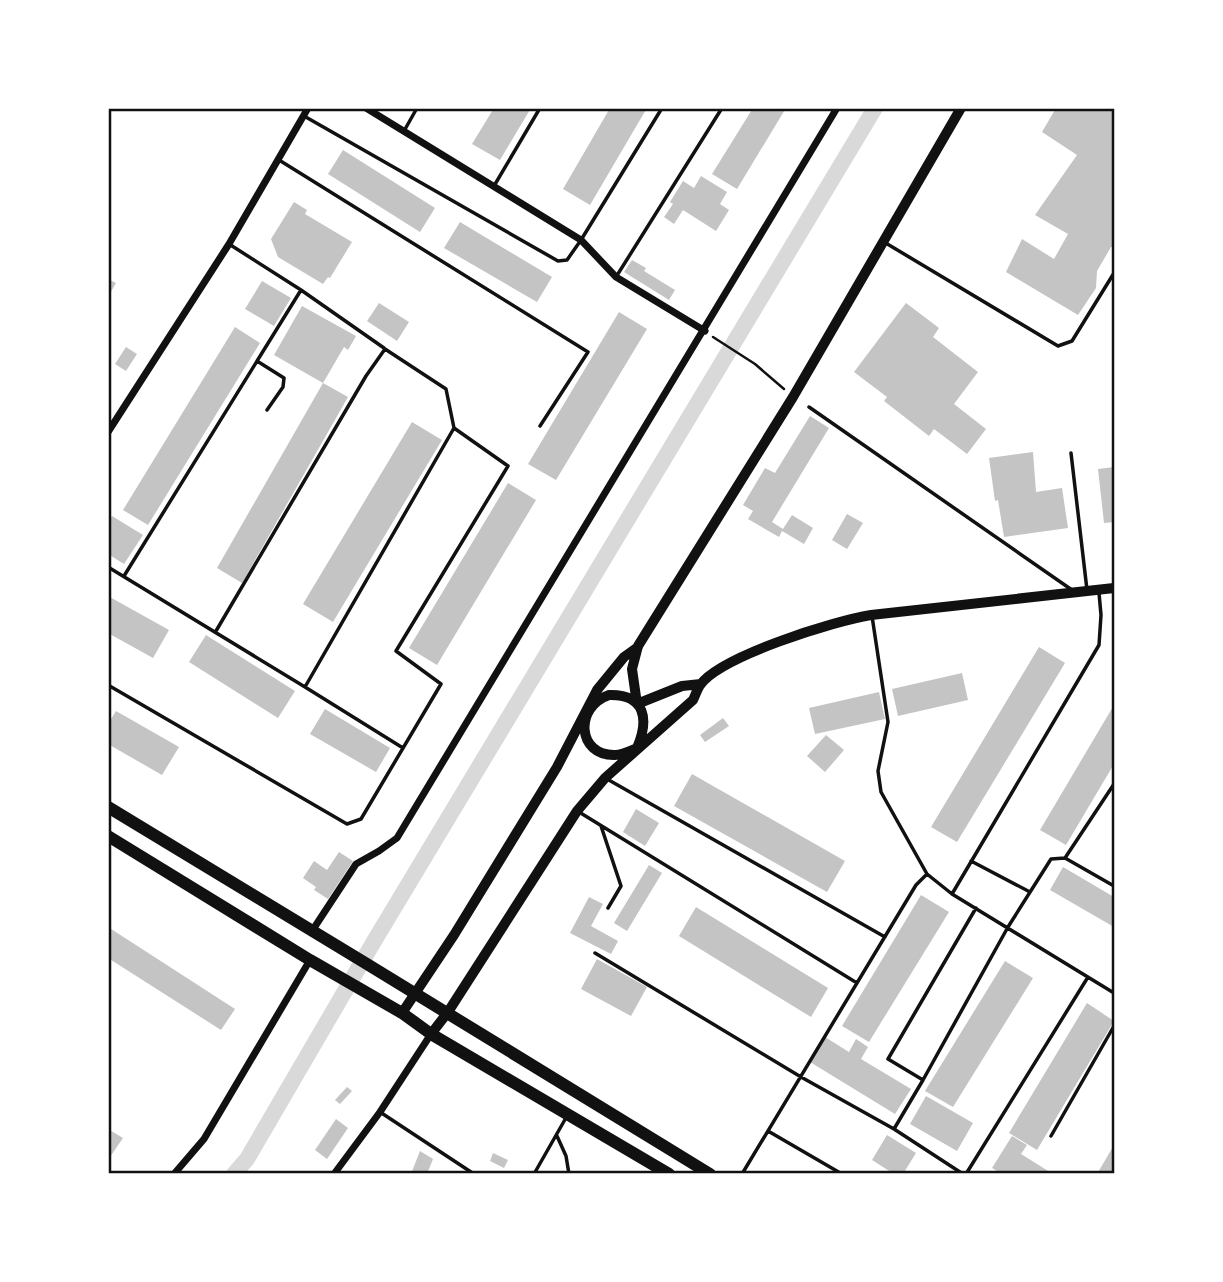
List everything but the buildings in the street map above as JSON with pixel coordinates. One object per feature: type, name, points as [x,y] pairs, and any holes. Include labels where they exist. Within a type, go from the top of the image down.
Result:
[{"type":"main road","points":[[108,807],[710,1174]]},
{"type":"main road","points":[[108,836],[402,1013],[431,1034],[669,1174]]},
{"type":"street","points":[[366,108],[581,240],[617,277],[705,331]]},
{"type":"street","points":[[315,933],[356,864],[397,838],[837,108]]},
{"type":"street","points":[[701,684],[682,686],[637,704],[619,695],[599,698],[586,713],[585,733],[596,749],[615,755],[636,748],[645,722],[637,704],[632,669],[638,646],[793,397],[961,108]]},
{"type":"street","points":[[108,432],[229,244],[306,112]]},
{"type":"street","points":[[334,1174],[448,1012],[577,811],[605,778],[636,748],[692,700],[701,684],[732,661],[845,620],[1115,588]]},
{"type":"street","points":[[402,1013],[454,935],[557,767],[597,690],[624,657],[638,646]]},
{"type":"street","points":[[174,1174],[204,1139],[310,960]]},
{"type":"lane","points":[[403,132],[417,108]]},
{"type":"lane","points":[[495,186],[540,108]]},
{"type":"lane","points":[[306,112],[558,261],[567,260],[581,240],[662,108]]},
{"type":"lane","points":[[617,277],[722,108]]},
{"type":"lane","points":[[277,159],[588,352],[540,426]]},
{"type":"lane","points":[[884,242],[1058,346],[1072,341],[1115,273]]},
{"type":"lane","points":[[229,244],[446,389],[454,428],[305,687]]},
{"type":"lane","points":[[124,576],[301,290]]},
{"type":"lane","points":[[216,631],[366,376],[385,349]]},
{"type":"lane","points":[[257,361],[284,378],[283,387],[267,410]]},
{"type":"lane","points":[[809,407],[1076,593]]},
{"type":"lane","points":[[108,685],[347,824],[361,818],[441,684],[396,652],[508,466],[454,428]]},
{"type":"lane","points":[[1071,453],[1088,592]]},
{"type":"lane","points":[[108,567],[403,748]]},
{"type":"lane","points":[[952,894],[1099,645],[1099,591]]},
{"type":"lane","points":[[871,615],[888,722],[877,771],[881,792],[927,874],[952,894],[1115,993]]},
{"type":"lane","points":[[605,778],[885,937]]},
{"type":"lane","points":[[1065,858],[1115,784]]},
{"type":"lane","points":[[577,811],[857,983]]},
{"type":"lane","points":[[601,826],[621,886],[608,908]]},
{"type":"lane","points":[[894,1129],[1008,927],[1051,859],[1065,858],[1115,886]]},
{"type":"lane","points":[[971,861],[1030,892]]},
{"type":"lane","points":[[742,1174],[916,884],[927,874]]},
{"type":"lane","points":[[923,1080],[888,1059],[976,908]]},
{"type":"lane","points":[[595,953],[800,1077],[894,1129],[965,1174],[1088,977]]},
{"type":"lane","points":[[1051,1136],[1115,1026]]},
{"type":"lane","points":[[380,1112],[474,1174]]},
{"type":"lane","points":[[534,1174],[568,1114]]},
{"type":"lane","points":[[768,1130],[842,1174]]},
{"type":"lane","points":[[556,1135],[566,1156],[569,1174]]},
{"type":"path","points":[[705,331],[755,364],[793,397]]},
{"type":"waterway","points":[[234,1174],[247,1159],[373,943],[875,108]]}]
